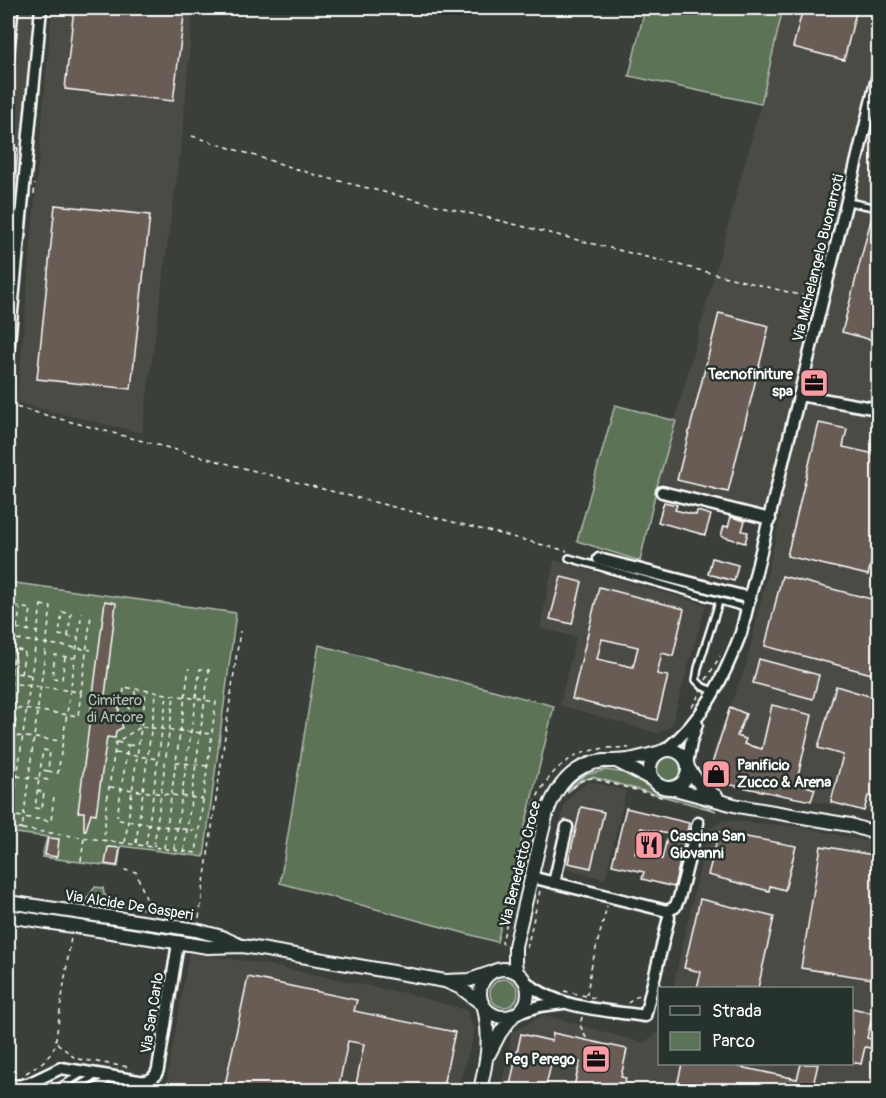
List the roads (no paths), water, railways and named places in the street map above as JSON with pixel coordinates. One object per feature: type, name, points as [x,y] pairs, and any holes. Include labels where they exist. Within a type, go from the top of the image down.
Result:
[{"type":"street","points":[[8,353],[41,8]]},
{"type":"street","name":"Via Michelangelo Buonarroti","points":[[662,751],[691,727],[702,713],[734,651],[749,604],[879,74]]},
{"type":"street","points":[[799,395],[879,409]]},
{"type":"street","points":[[662,492],[770,519]]},
{"type":"street","points":[[599,559],[749,604]]},
{"type":"street","name":"Via Michelangelo Buonarroti","points":[[687,766],[691,742],[702,713]]},
{"type":"street","points":[[654,781],[650,767],[653,758],[662,751],[670,750],[679,753],[705,789],[725,803]]},
{"type":"street","name":"Via Benedetto Croce","points":[[520,976],[515,963],[515,946],[547,812],[554,794],[565,779],[580,767],[662,751]]},
{"type":"street","points":[[617,761],[662,787],[725,803],[850,825],[879,834]]},
{"type":"street","points":[[671,788],[683,782],[687,766]]},
{"type":"street","points":[[531,877],[667,911],[675,907],[698,823]]},
{"type":"street","points":[[850,825],[879,826]]},
{"type":"street","points":[[554,883],[567,827]]},
{"type":"street","name":"Via Alcide De Gasperi","points":[[8,902],[196,930],[222,936],[243,946]]},
{"type":"street","name":"Via Alcide De Gasperi","points":[[8,916],[208,947],[243,946],[445,981],[470,980],[493,972]]},
{"type":"street","points":[[489,1055],[489,1028],[479,990],[484,979],[493,972],[504,969],[520,976],[532,987],[566,1003],[645,1017],[669,917]]},
{"type":"street","name":"Via San Carlo","points":[[12,1084],[30,1083],[57,1069],[147,1081],[156,1074],[178,943]]},
{"type":"street","name":"Via Benedetto Croce","points":[[493,972],[515,946]]},
{"type":"street","points":[[480,1090],[489,1055],[500,1033],[528,998],[527,986],[520,976]]},
{"type":"street","name":"Via Alcide De Gasperi","points":[[445,981],[461,988],[483,1005]]},
{"type":"street","points":[[483,1005],[492,1015],[500,1018],[540,1006],[566,1003]]},
{"type":"lane","points":[[8,84],[15,8]]},
{"type":"lane","points":[[848,202],[879,208]]},
{"type":"lane","points":[[569,558],[719,602],[749,604]]},
{"type":"lane","points":[[714,692],[703,687],[696,680],[719,602]]},
{"type":"lane","points":[[178,943],[181,928]]},
{"type":"lane","points":[[54,1090],[81,1071]]},
{"type":"lane","points":[[70,1090],[99,1074]]},
{"type":"lane","points":[[90,1090],[113,1077]]},
{"type":"lane","points":[[12,1084],[32,1090]]},
{"type":"place","name":"Tecnofiniture spa","points":[[814,383]]},
{"type":"place","name":"Panificio Zucco & Arena","points":[[716,774]]},
{"type":"place","name":"Cascina San Giovanni","points":[[649,845]]},
{"type":"place","name":"Peg Perego","points":[[596,1059]]},
{"type":"park label","name":"Cimitero di Arcore","points":[[115,708]]}]
